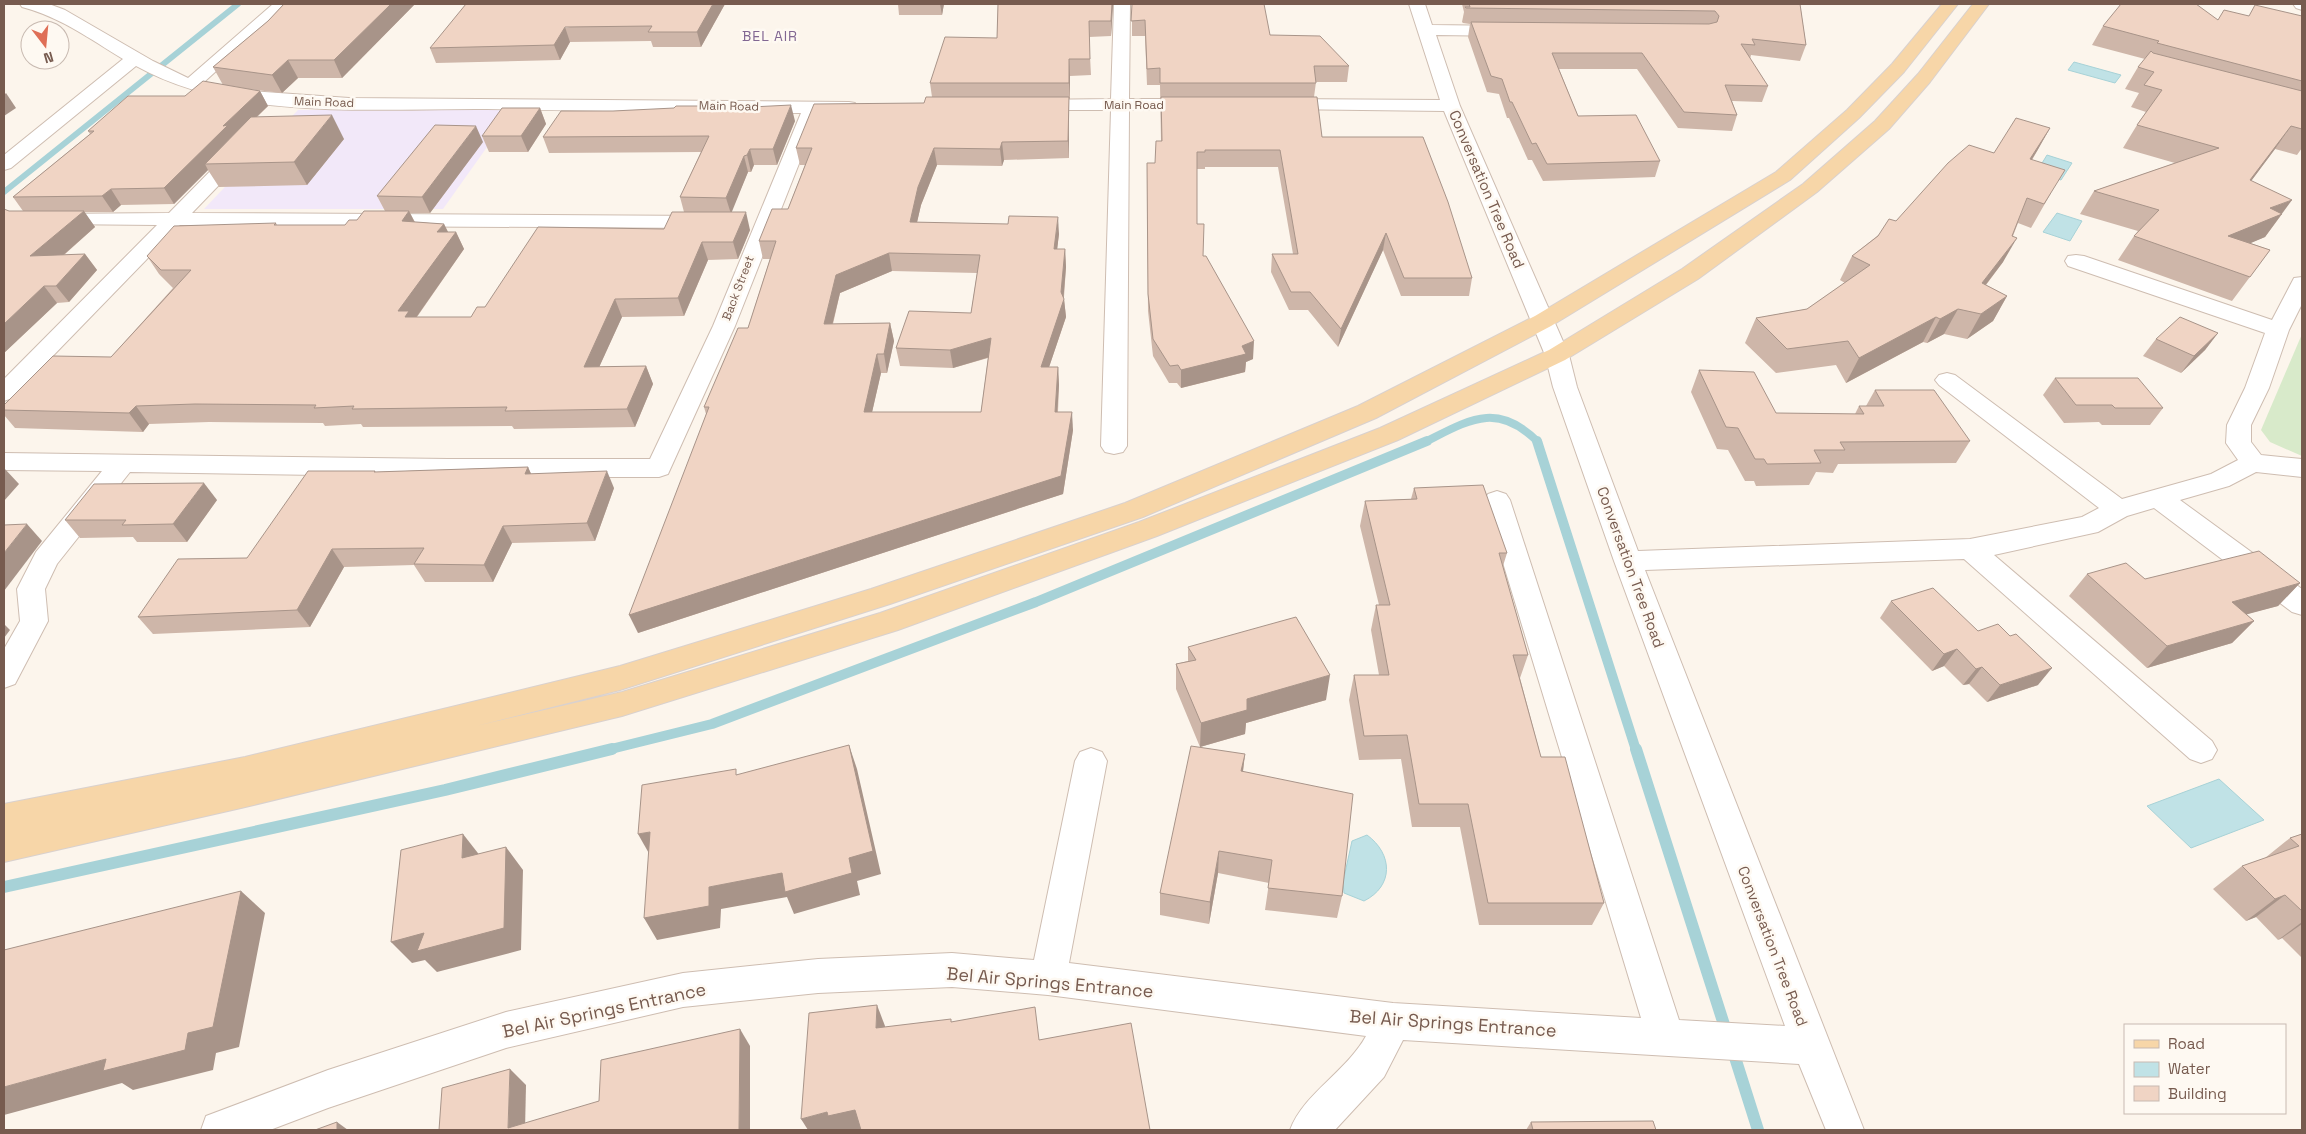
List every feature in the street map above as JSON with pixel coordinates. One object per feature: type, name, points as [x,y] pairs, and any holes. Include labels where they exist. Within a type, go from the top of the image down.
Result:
[{"type":"main road","points":[[4,818],[246,770],[620,678],[880,597],[1161,498],[1367,412],[1543,321],[1783,176],[1853,114],[1898,68],[1950,4]]},
{"type":"main road","points":[[4,846],[241,794],[622,704],[888,622],[1148,529],[1389,434],[1557,355],[1690,274],[1810,188],[1882,125],[1924,78],[1981,4]]},
{"type":"street","name":"Main Road","points":[[28,4],[38,5],[67,17],[134,59],[192,84],[216,92],[288,101],[812,107],[871,106]]},
{"type":"street","points":[[192,84],[282,4]]},
{"type":"street","points":[[1114,446],[1122,4]]},
{"type":"street","name":"Conversation Tree Road","points":[[1417,4],[1451,106],[1557,355],[1565,386],[1628,561],[1811,1046],[1846,1130]]},
{"type":"street","points":[[1426,30],[1525,31]]},
{"type":"street","points":[[4,164],[134,59]]},
{"type":"street","points":[[4,393],[288,101]]},
{"type":"street","name":"Main Road","points":[[1011,105],[1219,104]]},
{"type":"street","points":[[1258,104],[1451,106]]},
{"type":"street","name":"Back Street","points":[[123,463],[448,468],[659,468],[724,326],[744,222],[791,162],[812,107]]},
{"type":"street","points":[[31,218],[744,222]]},
{"type":"street","points":[[2076,261],[2278,330]]},
{"type":"street","points":[[2253,463],[2238,443],[2239,424],[2257,388],[2278,330],[2302,283]]},
{"type":"street","points":[[1947,380],[2118,510]]},
{"type":"street","points":[[4,461],[123,463]]},
{"type":"street","points":[[4,676],[34,621],[31,589],[46,559],[123,463]]},
{"type":"street","points":[[1628,561],[1970,549],[2019,541],[2089,525],[2118,510],[2220,480],[2253,463],[2302,468]]},
{"type":"street","points":[[2159,498],[2302,604]]},
{"type":"street","points":[[1497,500],[1681,1039]]},
{"type":"street","points":[[1970,549],[2201,750]]},
{"type":"street","points":[[1048,978],[1090,762]]},
{"type":"street","name":"Bel Air Springs Entrance","points":[[220,1130],[328,1089],[506,1030],[683,990],[818,976],[952,970],[1048,978],[1393,1021],[1811,1046]]},
{"type":"street","points":[[1309,1130],[1371,1064],[1393,1021]]},
{"type":"shaded area","points":[[514,109],[443,209],[204,209],[298,110]]},
{"type":"green space","points":[[2302,334],[2302,456],[2270,442],[2261,430]]},
{"type":"water","points":[[2074,62],[2121,75],[2115,83],[2068,70]]},
{"type":"water","points":[[2047,155],[2072,163],[2061,180],[2036,173]]},
{"type":"water","points":[[2057,213],[2082,221],[2070,241],[2043,232]]},
{"type":"water","points":[[2219,779],[2264,820],[2191,848],[2147,806]]},
{"type":"water","points":[[1367,835],[1382,851],[1386,870],[1385,879],[1381,887],[1374,895],[1364,901],[1344,893],[1343,882],[1352,841]]},
{"type":"building","points":[[284,4],[391,4],[334,60],[288,60],[272,75],[213,67],[268,21]]},
{"type":"building","points":[[466,4],[713,4],[697,32],[648,32],[652,26],[565,27],[554,45],[430,48]]},
{"type":"building","points":[[998,4],[1112,4],[1111,21],[1089,21],[1090,59],[1069,59],[1069,83],[930,83],[945,37],[997,38]]},
{"type":"building","points":[[1132,4],[1264,4],[1270,35],[1320,36],[1349,66],[1314,66],[1316,83],[1160,83],[1160,68],[1147,69],[1145,20],[1131,21]]},
{"type":"building","points":[[1469,4],[1800,4],[1806,45],[1752,39],[1755,45],[1741,44],[1768,86],[1725,85],[1737,115],[1684,112],[1642,53],[1552,53],[1578,116],[1636,115],[1660,161],[1547,164],[1536,143],[1532,144],[1512,102],[1510,102],[1502,79],[1491,76],[1471,22],[1709,24],[1717,22],[1719,16],[1715,11],[1465,7],[1470,7]]},
{"type":"building","points":[[2121,4],[2196,4],[2218,20],[2224,10],[2249,16],[2255,5],[2302,16],[2302,81],[2157,43],[2159,41],[2103,26]]},
{"type":"building","points":[[2151,51],[2302,91],[2302,129],[2291,126],[2250,180],[2292,200],[2270,208],[2282,214],[2228,236],[2270,250],[2250,277],[2134,236],[2159,210],[2094,191],[2219,148],[2137,125],[2162,90],[2144,85],[2154,72],[2138,67]]},
{"type":"building","points":[[203,81],[260,91],[223,126],[228,125],[164,188],[111,189],[102,196],[13,197],[94,131],[88,131],[128,96],[185,96]]},
{"type":"building","points":[[926,97],[1069,97],[1068,141],[1002,142],[1000,149],[934,148],[918,187],[910,222],[1008,224],[1009,216],[1058,217],[1054,249],[1065,249],[1061,292],[1064,299],[1041,367],[1058,367],[1055,412],[1072,412],[1061,476],[629,615],[709,407],[704,407],[738,328],[748,328],[776,241],[759,241],[772,209],[788,209],[812,148],[796,148],[814,104],[924,103]],"holes":[[[889,253],[980,255],[971,313],[909,311],[896,348],[950,350],[991,338],[981,412],[864,412],[877,354],[884,354],[890,323],[824,324],[836,275]]]},
{"type":"building","points":[[1161,97],[1317,97],[1322,137],[1423,137],[1448,202],[1472,278],[1404,278],[1386,233],[1341,329],[1310,292],[1291,292],[1272,254],[1298,254],[1280,150],[1205,150],[1205,152],[1197,152],[1197,224],[1204,224],[1203,256],[1206,256],[1254,341],[1242,346],[1246,354],[1181,370],[1178,365],[1170,366],[1153,339],[1148,294],[1147,163],[1155,163],[1156,141],[1162,141]]},
{"type":"building","points":[[791,105],[773,149],[750,149],[747,155],[744,156],[726,198],[680,197],[709,136],[543,137],[561,111],[613,111],[674,108],[676,106],[712,106],[711,109]]},
{"type":"building","points":[[502,108],[540,108],[521,136],[482,136]]},
{"type":"building","points":[[332,115],[294,162],[205,164],[251,117]]},
{"type":"building","points":[[2016,118],[2050,128],[2030,159],[2065,170],[2044,204],[2027,198],[2012,236],[2017,238],[1982,283],[2007,296],[1981,314],[1958,309],[1940,319],[1936,317],[1859,358],[1848,341],[1787,349],[1756,318],[1807,309],[1870,265],[1852,256],[1878,236],[1889,219],[1896,221],[1948,163],[1969,145],[1994,153]]},
{"type":"building","points":[[435,125],[476,126],[422,197],[377,196]]},
{"type":"building","points":[[4,209],[9,211],[84,211],[30,256],[85,254],[56,286],[44,286],[4,324]]},
{"type":"building","points":[[364,211],[409,211],[402,221],[444,224],[437,232],[456,232],[398,311],[409,311],[405,317],[471,317],[477,307],[485,307],[538,227],[664,229],[672,212],[746,212],[733,242],[702,242],[678,298],[615,299],[584,367],[646,366],[627,409],[505,411],[507,407],[352,409],[354,406],[314,408],[316,405],[195,404],[136,406],[129,413],[4,410],[4,405],[53,356],[111,357],[191,270],[161,270],[147,256],[174,226],[276,223],[274,225],[345,225],[349,220],[357,220]]},
{"type":"building","points":[[2180,317],[2218,333],[2194,356],[2156,339]]},
{"type":"building","points":[[1699,370],[1754,372],[1776,413],[1864,414],[1859,406],[1884,406],[1875,390],[1934,390],[1970,441],[1840,442],[1845,450],[1814,450],[1821,463],[1767,464],[1764,459],[1755,459],[1738,428],[1726,427]]},
{"type":"building","points":[[2055,378],[2138,378],[2163,408],[2115,408],[2112,405],[2076,405]]},
{"type":"building","points":[[528,467],[525,474],[607,471],[587,523],[503,526],[484,565],[414,564],[424,548],[332,549],[297,610],[138,617],[178,559],[247,558],[308,471],[374,472]]},
{"type":"building","points":[[204,483],[173,524],[122,525],[126,520],[65,520],[94,484]]},
{"type":"building","points":[[1483,485],[1507,553],[1499,553],[1528,655],[1513,655],[1541,757],[1565,757],[1604,903],[1488,903],[1468,804],[1419,804],[1407,735],[1364,736],[1354,675],[1389,675],[1376,605],[1390,605],[1365,501],[1417,499],[1414,488]]},
{"type":"building","points":[[27,524],[4,553],[4,525]]},
{"type":"building","points":[[2259,551],[2300,583],[2232,602],[2254,621],[2167,646],[2087,574],[2126,563],[2145,579]]},
{"type":"building","points":[[1933,588],[1978,631],[1998,624],[2010,636],[2016,634],[2052,668],[2000,685],[1982,667],[1976,669],[1957,649],[1944,654],[1891,601]]},
{"type":"building","points":[[1296,617],[1330,675],[1247,699],[1247,710],[1201,723],[1176,664],[1196,660],[1188,647]]},
{"type":"building","points":[[849,745],[873,851],[849,858],[852,873],[785,892],[782,873],[709,887],[709,906],[644,918],[650,832],[638,834],[642,785],[736,769],[736,775]]},
{"type":"building","points":[[1191,746],[1245,754],[1241,771],[1353,794],[1342,896],[1268,888],[1272,860],[1219,851],[1210,902],[1160,893]]},
{"type":"building","points":[[463,834],[462,858],[506,847],[504,928],[417,951],[424,933],[391,942],[401,850]]},
{"type":"building","points":[[2302,834],[2302,911],[2285,895],[2275,899],[2242,866],[2299,846],[2290,838]]},
{"type":"building","points":[[241,891],[213,1027],[188,1033],[185,1050],[103,1071],[106,1059],[4,1087],[4,950]]},
{"type":"building","points":[[877,1005],[876,1028],[951,1019],[951,1022],[1035,1007],[1039,1040],[1131,1023],[1150,1130],[861,1130],[855,1110],[828,1116],[827,1112],[801,1119],[809,1013]]},
{"type":"building","points":[[740,1029],[739,1130],[439,1130],[442,1088],[510,1069],[508,1128],[599,1101],[601,1060]]},
{"type":"building","points":[[1653,1121],[1656,1130],[1533,1130],[1531,1122]]},
{"type":"building","points":[[337,1122],[337,1130],[315,1130]]},
{"type":"waterway","points":[[4,192],[238,4]]},
{"type":"waterway","points":[[1427,441],[1469,422],[1483,418],[1496,418],[1523,429],[1537,441]]},
{"type":"waterway","points":[[607,750],[712,724],[1036,602],[1427,441]]},
{"type":"waterway","points":[[1537,441],[1636,750]]},
{"type":"waterway","points":[[4,887],[445,790],[612,749]]},
{"type":"waterway","points":[[1636,749],[1727,1034]]},
{"type":"waterway","points":[[1732,1048],[1758,1130]]},
{"type":"district","name":"BEL AIR","points":[[770,36]]}]
